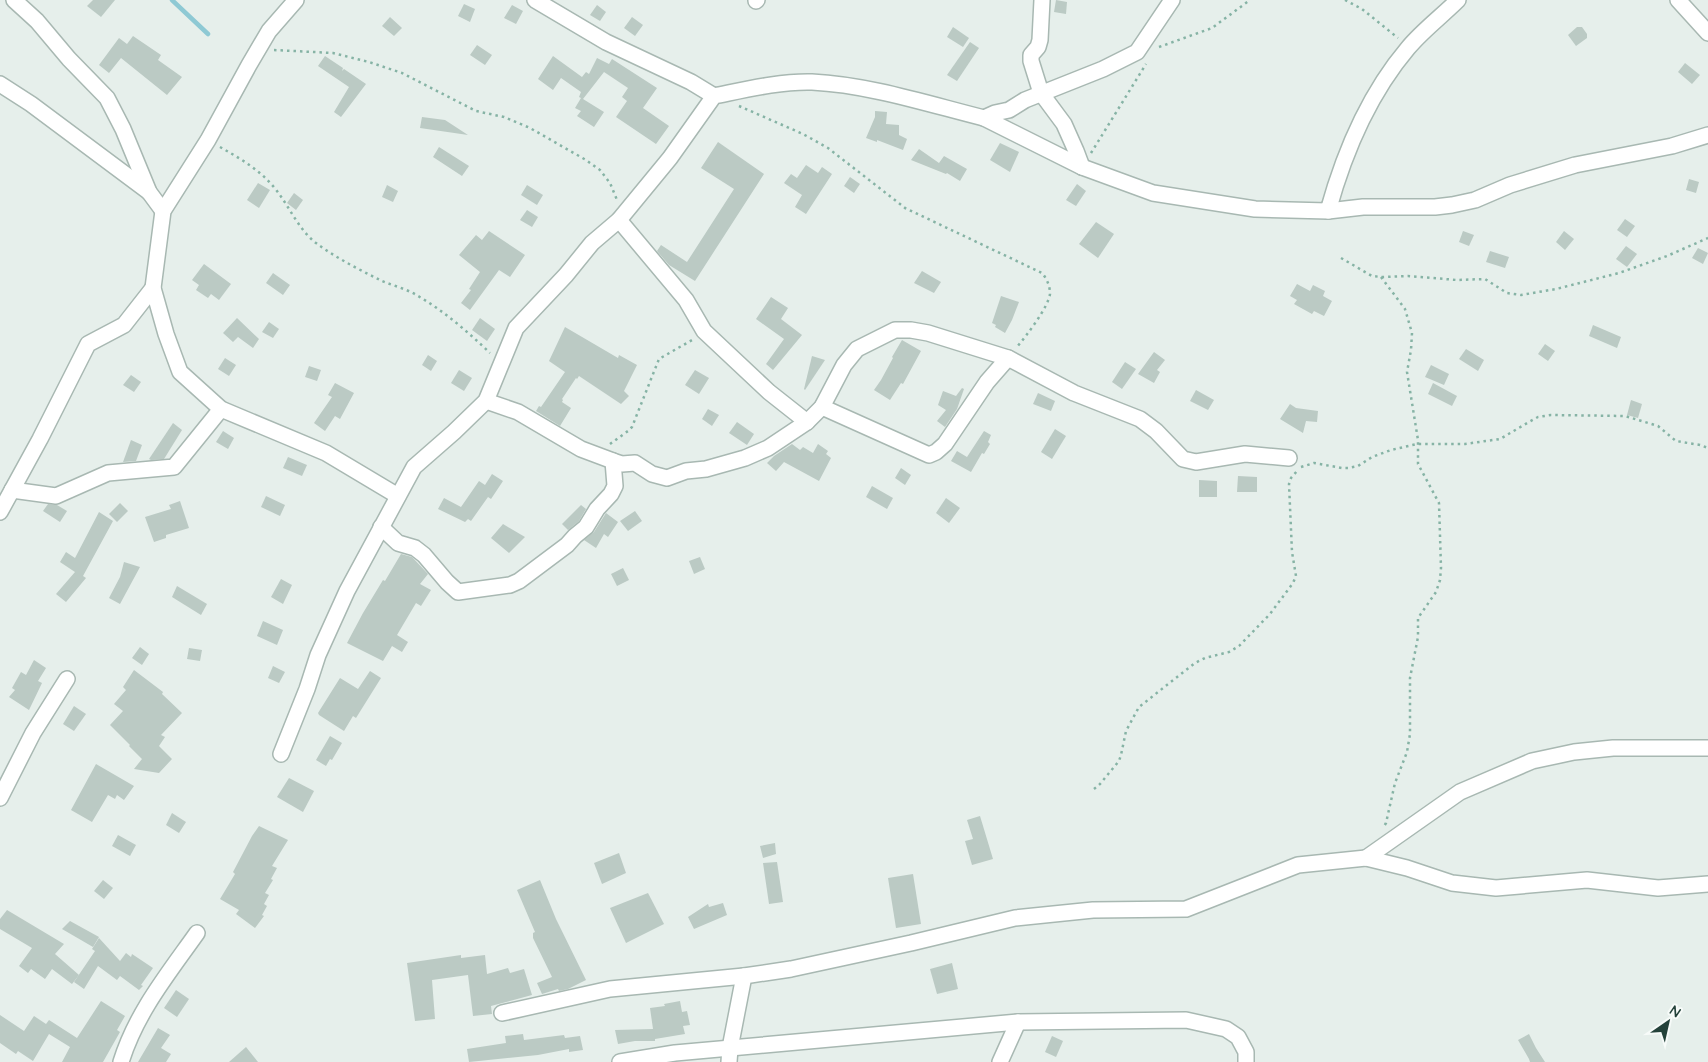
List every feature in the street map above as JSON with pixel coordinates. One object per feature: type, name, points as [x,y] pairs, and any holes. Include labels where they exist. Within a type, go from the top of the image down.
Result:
[{"type":"street","points":[[14,0],[37,21],[69,59],[107,98],[123,129],[149,192],[163,211]]},
{"type":"street","points":[[296,0],[269,31],[208,140],[163,211],[154,288],[166,334],[180,372],[221,409],[326,453],[398,496]]},
{"type":"street","points":[[535,0],[606,42],[691,82],[714,96],[765,86],[811,82],[879,91],[984,118],[1082,167],[1153,193],[1255,209],[1328,211],[1363,207],[1452,205],[1475,200],[1510,186],[1575,165],[1672,146],[1708,135]]},
{"type":"street","points":[[1042,0],[1040,40],[1031,61],[1041,93],[1064,124],[1082,167]]},
{"type":"street","points":[[984,118],[1009,110],[1025,100],[1103,68],[1142,57],[1172,0]]},
{"type":"street","points":[[1328,211],[1342,164],[1352,140],[1384,80],[1409,47],[1458,0]]},
{"type":"street","points":[[1678,0],[1708,33]]},
{"type":"street","points":[[0,84],[31,104],[149,192]]},
{"type":"street","points":[[281,754],[307,689],[318,655],[347,591],[414,467],[486,401],[516,328],[592,243],[621,217],[670,158],[714,96]]},
{"type":"street","points":[[621,217],[686,300],[704,331],[769,392],[807,422]]},
{"type":"street","points":[[0,512],[40,440],[88,344],[124,325],[154,288]]},
{"type":"street","points":[[486,401],[518,412],[590,453],[622,464],[634,464],[652,474],[667,478],[686,471],[706,469],[744,458],[768,448],[807,422],[822,407],[844,365],[857,349],[895,330],[911,330],[928,333],[1008,358],[1074,393],[1140,419],[1156,431],[1184,459],[1196,462],[1244,454],[1289,458]]},
{"type":"street","points":[[822,407],[929,455],[945,444],[987,382],[1008,358]]},
{"type":"street","points":[[12,490],[56,496],[108,473],[174,467],[221,409]]},
{"type":"street","points":[[381,527],[398,543],[415,548],[424,555],[458,592],[510,585],[519,581],[567,545],[586,527],[615,486],[613,461]]},
{"type":"street","points":[[0,798],[33,732],[67,679]]},
{"type":"street","points":[[1366,858],[1460,792],[1532,760],[1574,752],[1613,748],[1708,748]]},
{"type":"street","points":[[502,1013],[610,989],[744,976],[791,969],[1015,918],[1093,910],[1186,909],[1298,865],[1366,858],[1407,868],[1452,883],[1496,888],[1587,880],[1658,888],[1708,884]]},
{"type":"street","points":[[121,1062],[150,999],[197,933]]},
{"type":"street","points":[[730,1055],[744,976]]},
{"type":"street","points":[[620,1062],[676,1053],[730,1055],[1018,1022],[1186,1020],[1219,1027],[1238,1037],[1244,1045],[1246,1062]]},
{"type":"street","points":[[1000,1062],[1018,1022]]},
{"type":"path","points":[[1082,167],[1142,57],[1212,28],[1250,0]]},
{"type":"path","points":[[1346,0],[1362,9],[1409,47]]},
{"type":"path","points":[[258,50],[333,53],[369,62],[402,73],[476,111],[504,117],[530,128],[600,170],[610,183],[621,217]]},
{"type":"path","points":[[714,96],[803,134],[828,148],[905,208],[1042,272],[1049,286],[1049,298],[1033,327],[1008,358]]},
{"type":"path","points":[[208,140],[249,164],[264,177],[315,242],[346,263],[384,282],[417,295],[468,332],[501,363]]},
{"type":"path","points":[[1342,258],[1370,275],[1457,280],[1485,279],[1507,293],[1521,296],[1619,273],[1667,256],[1708,238]]},
{"type":"path","points":[[1381,277],[1405,309],[1412,333],[1407,372],[1420,469],[1439,503],[1440,580],[1436,592],[1418,618],[1418,637],[1410,678],[1410,734],[1407,752],[1395,782],[1386,823],[1382,830]]},
{"type":"path","points":[[590,453],[609,445],[628,432],[641,407],[660,359],[684,346],[704,331]]},
{"type":"path","points":[[1094,789],[1119,761],[1126,731],[1139,707],[1195,663],[1205,658],[1229,652],[1239,646],[1266,619],[1291,587],[1296,576],[1292,552],[1289,484],[1301,468],[1314,463],[1342,468],[1358,466],[1384,452],[1418,444],[1472,443],[1500,439],[1529,422],[1552,415],[1624,416],[1650,422],[1676,441],[1708,448]]},
{"type":"building","points":[[93,0],[115,0],[101,17],[87,6]]},
{"type":"building","points":[[1056,0],[1067,2],[1066,14],[1054,12]]},
{"type":"building","points":[[464,4],[475,9],[470,22],[458,16]]},
{"type":"building","points":[[512,5],[523,11],[516,24],[504,18]]},
{"type":"building","points":[[597,5],[606,12],[600,21],[590,15]]},
{"type":"building","points":[[390,17],[402,28],[394,36],[382,26]]},
{"type":"building","points":[[632,17],[643,25],[635,36],[624,28]]},
{"type":"building","points":[[953,27],[969,38],[963,47],[947,37]]},
{"type":"building","points":[[1577,27],[1582,27],[1587,34],[1587,38],[1576,46],[1568,35]]},
{"type":"building","points":[[133,36],[161,55],[158,60],[182,77],[167,95],[121,58],[109,73],[99,65],[119,38],[127,44]]},
{"type":"building","points":[[970,42],[979,48],[957,81],[947,75]]},
{"type":"building","points":[[477,45],[492,55],[485,65],[470,55]]},
{"type":"building","points":[[325,56],[343,68],[342,71],[344,69],[366,84],[341,117],[334,112],[349,87],[318,66]]},
{"type":"building","points":[[553,56],[582,77],[586,72],[589,74],[597,58],[609,64],[612,59],[657,88],[643,108],[669,126],[656,144],[616,117],[627,101],[622,97],[628,88],[604,72],[583,99],[604,112],[594,127],[577,116],[581,111],[575,108],[581,98],[579,97],[581,92],[561,78],[553,90],[538,79]]},
{"type":"building","points":[[1685,63],[1700,75],[1692,84],[1678,72]]},
{"type":"building","points":[[875,111],[887,112],[886,124],[899,125],[899,135],[907,139],[903,150],[866,138],[875,117]]},
{"type":"building","points":[[422,117],[445,120],[468,135],[420,128]]},
{"type":"building","points":[[718,142],[764,174],[695,281],[669,265],[657,251],[661,245],[687,262],[734,189],[701,168]]},
{"type":"building","points":[[1000,143],[1019,152],[1010,172],[990,160]]},
{"type":"building","points":[[439,147],[469,166],[462,176],[433,157]]},
{"type":"building","points":[[919,149],[939,163],[944,156],[967,169],[960,181],[947,173],[911,160]]},
{"type":"building","points":[[806,165],[818,173],[822,167],[832,174],[806,214],[795,207],[802,195],[784,183],[791,174],[797,178]]},
{"type":"building","points":[[850,177],[860,184],[854,193],[844,186]]},
{"type":"building","points":[[1689,179],[1699,182],[1696,193],[1686,190]]},
{"type":"building","points":[[258,183],[270,190],[259,208],[247,200]]},
{"type":"building","points":[[1077,184],[1086,191],[1076,206],[1066,200]]},
{"type":"building","points":[[387,185],[398,191],[393,202],[382,197]]},
{"type":"building","points":[[527,185],[543,195],[537,205],[521,195]]},
{"type":"building","points":[[294,193],[303,200],[296,210],[287,203]]},
{"type":"building","points":[[527,210],[538,217],[532,227],[520,220]]},
{"type":"building","points":[[1625,219],[1635,226],[1627,237],[1617,230]]},
{"type":"building","points":[[1096,222],[1114,234],[1098,258],[1079,244]]},
{"type":"building","points":[[489,231],[525,255],[510,277],[499,270],[470,310],[461,303],[471,290],[469,289],[480,272],[459,255],[476,235],[482,240]]},
{"type":"building","points":[[1463,231],[1474,235],[1469,246],[1459,242]]},
{"type":"building","points":[[1564,231],[1574,239],[1565,250],[1556,242]]},
{"type":"building","points":[[1626,246],[1637,254],[1627,267],[1616,259]]},
{"type":"building","points":[[1698,248],[1708,253],[1703,264],[1692,258]]},
{"type":"building","points":[[1490,251],[1509,257],[1505,268],[1486,262]]},
{"type":"building","points":[[204,264],[231,284],[219,300],[211,294],[208,298],[196,290],[199,285],[192,280]]},
{"type":"building","points":[[922,271],[941,282],[934,293],[914,283]]},
{"type":"building","points":[[273,273],[290,285],[283,295],[266,283]]},
{"type":"building","points":[[1297,284],[1310,291],[1313,285],[1325,291],[1323,296],[1332,301],[1324,316],[1314,311],[1312,314],[1294,304],[1297,300],[1290,296]]},
{"type":"building","points":[[1001,296],[1019,302],[1005,333],[992,323]]},
{"type":"building","points":[[771,297],[788,308],[781,319],[802,335],[773,370],[766,364],[784,339],[756,319]]},
{"type":"building","points":[[237,318],[259,339],[253,348],[238,337],[233,342],[223,333]]},
{"type":"building","points":[[480,318],[495,329],[487,341],[472,330]]},
{"type":"building","points":[[269,322],[279,329],[273,338],[262,332]]},
{"type":"building","points":[[1593,325],[1621,337],[1617,348],[1589,336]]},
{"type":"building","points":[[565,327],[618,358],[619,355],[637,365],[624,391],[629,396],[621,404],[579,376],[576,378],[562,399],[562,402],[571,408],[560,426],[536,411],[539,406],[541,407],[565,372],[549,361]]},
{"type":"building","points":[[902,340],[921,351],[903,384],[901,383],[890,400],[874,390]]},
{"type":"building","points":[[1545,344],[1555,351],[1548,361],[1538,354]]},
{"type":"building","points":[[1466,349],[1484,360],[1478,371],[1459,359]]},
{"type":"building","points":[[1154,352],[1165,360],[1157,370],[1160,372],[1154,383],[1138,374]]},
{"type":"building","points":[[428,355],[437,361],[431,371],[422,365]]},
{"type":"building","points":[[812,356],[825,360],[805,390],[804,389]]},
{"type":"building","points":[[225,358],[236,365],[229,376],[218,369]]},
{"type":"building","points":[[1125,362],[1136,369],[1122,389],[1112,382]]},
{"type":"building","points":[[1431,365],[1449,374],[1444,385],[1425,377]]},
{"type":"building","points":[[309,366],[321,370],[317,381],[305,377]]},
{"type":"building","points":[[459,370],[472,378],[464,391],[451,383]]},
{"type":"building","points":[[695,370],[709,378],[699,394],[685,385]]},
{"type":"building","points":[[131,375],[141,382],[134,392],[123,385]]},
{"type":"building","points":[[335,383],[354,393],[340,419],[335,416],[325,431],[314,423],[332,397],[328,395]]},
{"type":"building","points":[[1433,383],[1457,396],[1452,406],[1428,394]]},
{"type":"building","points":[[962,388],[964,389],[957,409],[945,427],[937,421],[946,410],[938,405],[943,391],[956,396]]},
{"type":"building","points":[[1196,390],[1214,400],[1208,410],[1190,401]]},
{"type":"building","points":[[1038,393],[1055,401],[1051,411],[1033,404]]},
{"type":"building","points":[[1631,400],[1642,404],[1638,418],[1627,415]]},
{"type":"building","points":[[1290,404],[1296,408],[1318,411],[1317,422],[1306,421],[1303,433],[1280,419]]},
{"type":"building","points":[[708,409],[719,415],[712,426],[702,419]]},
{"type":"building","points":[[737,422],[754,434],[747,445],[729,433]]},
{"type":"building","points":[[173,423],[182,430],[164,459],[149,459]]},
{"type":"building","points":[[1055,429],[1066,436],[1052,459],[1041,452]]},
{"type":"building","points":[[223,431],[234,438],[228,449],[216,442]]},
{"type":"building","points":[[984,431],[991,435],[988,442],[990,444],[984,454],[982,453],[971,472],[951,461],[957,451],[967,457]]},
{"type":"building","points":[[131,440],[142,445],[136,461],[123,462]]},
{"type":"building","points":[[792,444],[800,450],[803,447],[813,453],[818,444],[828,451],[826,454],[831,458],[819,481],[784,462],[776,471],[767,463]]},
{"type":"building","points":[[288,457],[307,465],[302,476],[283,468]]},
{"type":"building","points":[[901,468],[911,475],[905,485],[895,478]]},
{"type":"building","points":[[492,474],[503,481],[491,499],[488,497],[471,521],[468,519],[465,522],[438,509],[444,498],[461,507],[479,481],[485,485]]},
{"type":"building","points":[[1238,476],[1257,477],[1257,492],[1237,492]]},
{"type":"building","points":[[1199,480],[1217,481],[1217,497],[1199,497]]},
{"type":"building","points":[[872,486],[893,498],[887,509],[866,497]]},
{"type":"building","points":[[266,496],[285,505],[280,516],[261,507]]},
{"type":"building","points":[[946,498],[960,508],[949,523],[936,513]]},
{"type":"building","points":[[180,501],[189,528],[166,535],[166,538],[154,542],[145,517],[171,509],[169,505]]},
{"type":"building","points":[[120,503],[128,511],[117,522],[109,514]]},
{"type":"building","points":[[48,504],[57,505],[67,511],[60,522],[43,511]]},
{"type":"building","points":[[581,505],[586,509],[579,521],[568,530],[562,524]]},
{"type":"building","points":[[635,511],[642,521],[628,531],[620,521]]},
{"type":"building","points":[[99,512],[113,521],[83,576],[86,578],[66,602],[56,594],[75,572],[60,562],[66,552],[75,558]]},
{"type":"building","points":[[606,513],[618,522],[608,537],[604,534],[596,548],[584,540],[594,532]]},
{"type":"building","points":[[503,524],[525,537],[509,553],[491,538]]},
{"type":"building","points":[[401,554],[412,557],[428,574],[420,584],[431,590],[421,606],[416,603],[397,635],[408,642],[402,652],[392,646],[383,661],[347,643],[383,580],[385,581]]},
{"type":"building","points":[[700,557],[705,569],[694,574],[689,561]]},
{"type":"building","points":[[124,562],[140,567],[120,604],[109,598],[120,577]]},
{"type":"building","points":[[623,568],[629,580],[617,586],[611,574]]},
{"type":"building","points":[[281,579],[292,585],[283,604],[271,597]]},
{"type":"building","points":[[177,586],[207,604],[201,615],[172,597]]},
{"type":"building","points":[[263,621],[283,630],[277,645],[257,636]]},
{"type":"building","points":[[140,647],[149,654],[142,665],[132,658]]},
{"type":"building","points":[[189,648],[202,650],[200,661],[187,659]]},
{"type":"building","points":[[34,660],[46,668],[38,681],[42,683],[29,710],[9,697],[15,690],[12,688],[21,672],[26,675]]},
{"type":"building","points":[[273,666],[285,672],[279,683],[268,678]]},
{"type":"building","points":[[134,670],[163,692],[162,694],[182,713],[161,735],[165,737],[159,746],[172,759],[159,773],[134,769],[142,759],[110,725],[123,711],[114,704],[126,690],[123,687]]},
{"type":"building","points":[[370,671],[381,678],[356,718],[353,716],[344,731],[319,715],[318,713],[340,678],[358,689]]},
{"type":"building","points":[[74,706],[86,714],[74,731],[63,724]]},
{"type":"building","points":[[330,736],[342,743],[326,766],[316,760]]},
{"type":"building","points":[[96,764],[134,786],[124,800],[117,795],[115,799],[108,795],[92,822],[71,810]]},
{"type":"building","points":[[289,778],[314,791],[303,812],[277,797]]},
{"type":"building","points":[[172,813],[186,822],[179,833],[166,825]]},
{"type":"building","points":[[980,816],[993,859],[972,865],[965,841],[973,839],[967,820]]},
{"type":"building","points":[[259,826],[288,840],[272,866],[277,868],[271,879],[273,880],[265,893],[269,895],[264,904],[267,906],[262,915],[264,916],[255,928],[236,914],[239,910],[220,899]]},
{"type":"building","points":[[118,835],[136,845],[130,856],[112,846]]},
{"type":"building","points":[[775,843],[776,854],[763,858],[760,846]]},
{"type":"building","points":[[619,853],[626,873],[602,884],[594,863]]},
{"type":"building","points":[[777,862],[783,902],[769,904],[763,863]]},
{"type":"building","points":[[913,874],[921,924],[896,928],[888,878]]},
{"type":"building","points":[[103,880],[113,888],[104,899],[94,891]]},
{"type":"building","points":[[540,880],[556,919],[586,980],[568,989],[559,991],[558,989],[542,994],[537,983],[552,977],[533,938],[533,933],[535,932],[517,890]]},
{"type":"building","points":[[648,893],[664,924],[626,943],[610,908]]},
{"type":"building","points":[[723,903],[727,915],[694,929],[688,917],[708,904],[709,907]]},
{"type":"building","points":[[7,910],[64,944],[55,954],[79,975],[72,984],[52,969],[45,979],[31,969],[28,973],[19,966],[32,948],[0,929],[0,919]]},
{"type":"building","points":[[70,921],[99,937],[93,947],[62,929]]},
{"type":"building","points":[[99,938],[120,961],[126,953],[131,957],[132,954],[153,968],[139,990],[120,976],[117,980],[98,966],[84,989],[74,982],[95,951],[92,949]]},
{"type":"building","points":[[461,955],[461,958],[485,955],[487,974],[508,968],[510,973],[524,969],[532,995],[491,1006],[492,1014],[473,1016],[468,975],[432,980],[435,1019],[415,1021],[407,963]]},
{"type":"building","points":[[952,963],[958,989],[937,994],[930,969]]},
{"type":"building","points":[[176,990],[189,999],[177,1017],[164,1008]]},
{"type":"building","points":[[101,1001],[125,1016],[117,1030],[120,1032],[103,1062],[62,1062],[70,1047],[49,1034],[33,1061],[18,1051],[16,1054],[0,1043],[0,1015],[24,1031],[34,1016],[46,1024],[49,1020],[77,1038]]},
{"type":"building","points":[[680,1001],[682,1012],[687,1011],[690,1025],[683,1026],[685,1034],[655,1039],[655,1041],[635,1041],[618,1044],[615,1030],[653,1029],[650,1008]]},
{"type":"building","points":[[158,1028],[170,1035],[161,1048],[171,1054],[166,1062],[138,1062]]},
{"type":"building","points":[[523,1034],[524,1040],[564,1035],[565,1038],[580,1036],[583,1050],[569,1052],[569,1049],[538,1055],[469,1062],[467,1049],[506,1043],[505,1036]]},
{"type":"building","points":[[1529,1034],[1545,1062],[1530,1062],[1518,1040]]},
{"type":"building","points":[[1052,1036],[1063,1041],[1056,1057],[1045,1052]]},
{"type":"building","points":[[246,1047],[258,1062],[229,1062]]},
{"type":"waterway","points":[[172,0],[208,34]]}]
